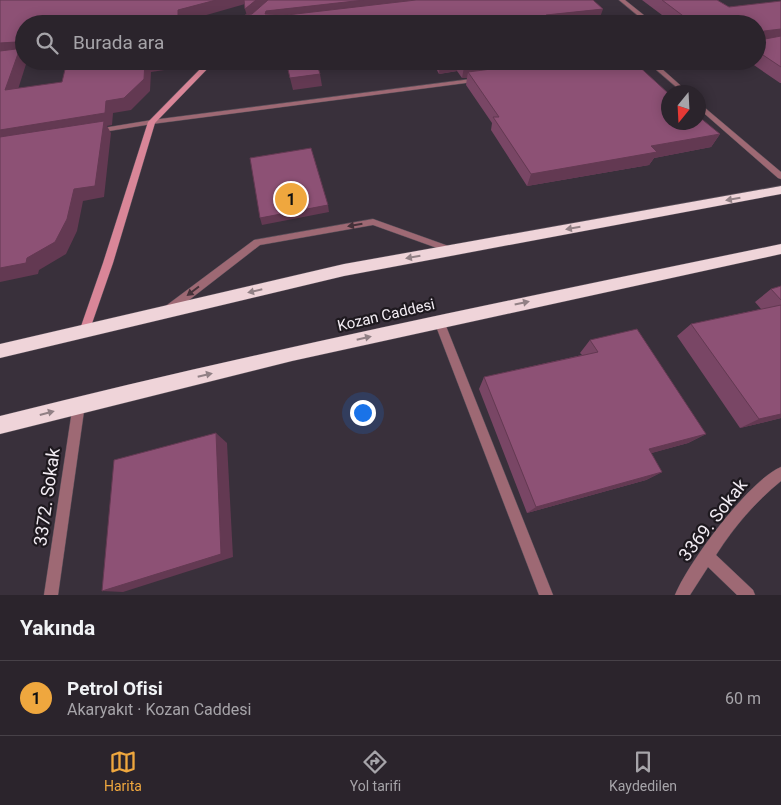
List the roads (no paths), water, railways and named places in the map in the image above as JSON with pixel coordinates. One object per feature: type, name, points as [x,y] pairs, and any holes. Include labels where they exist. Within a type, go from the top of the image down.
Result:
[{"type":"highway","points":[[0,351],[344,270],[781,190]]},
{"type":"highway","name":"Kozan Caddesi","points":[[0,425],[79,404],[439,321],[781,249]]},
{"type":"main road","points":[[84,332],[108,263],[152,122],[203,70]]},
{"type":"street","points":[[622,0],[641,15]]},
{"type":"street","points":[[659,70],[677,85]]},
{"type":"street","points":[[85,133],[152,122],[483,80]]},
{"type":"street","points":[[706,111],[781,176]]},
{"type":"street","points":[[164,313],[257,242],[372,222],[451,250]]},
{"type":"street","points":[[439,321],[546,595]]},
{"type":"street","name":"3372. Sokak","points":[[51,595],[79,404]]},
{"type":"street","name":"3369. Sokak","points":[[682,595],[706,554],[762,486],[781,473]]},
{"type":"street","points":[[706,554],[748,595]]},
{"type":"place","name":"Petrol Ofisi","points":[[291,199]]}]
